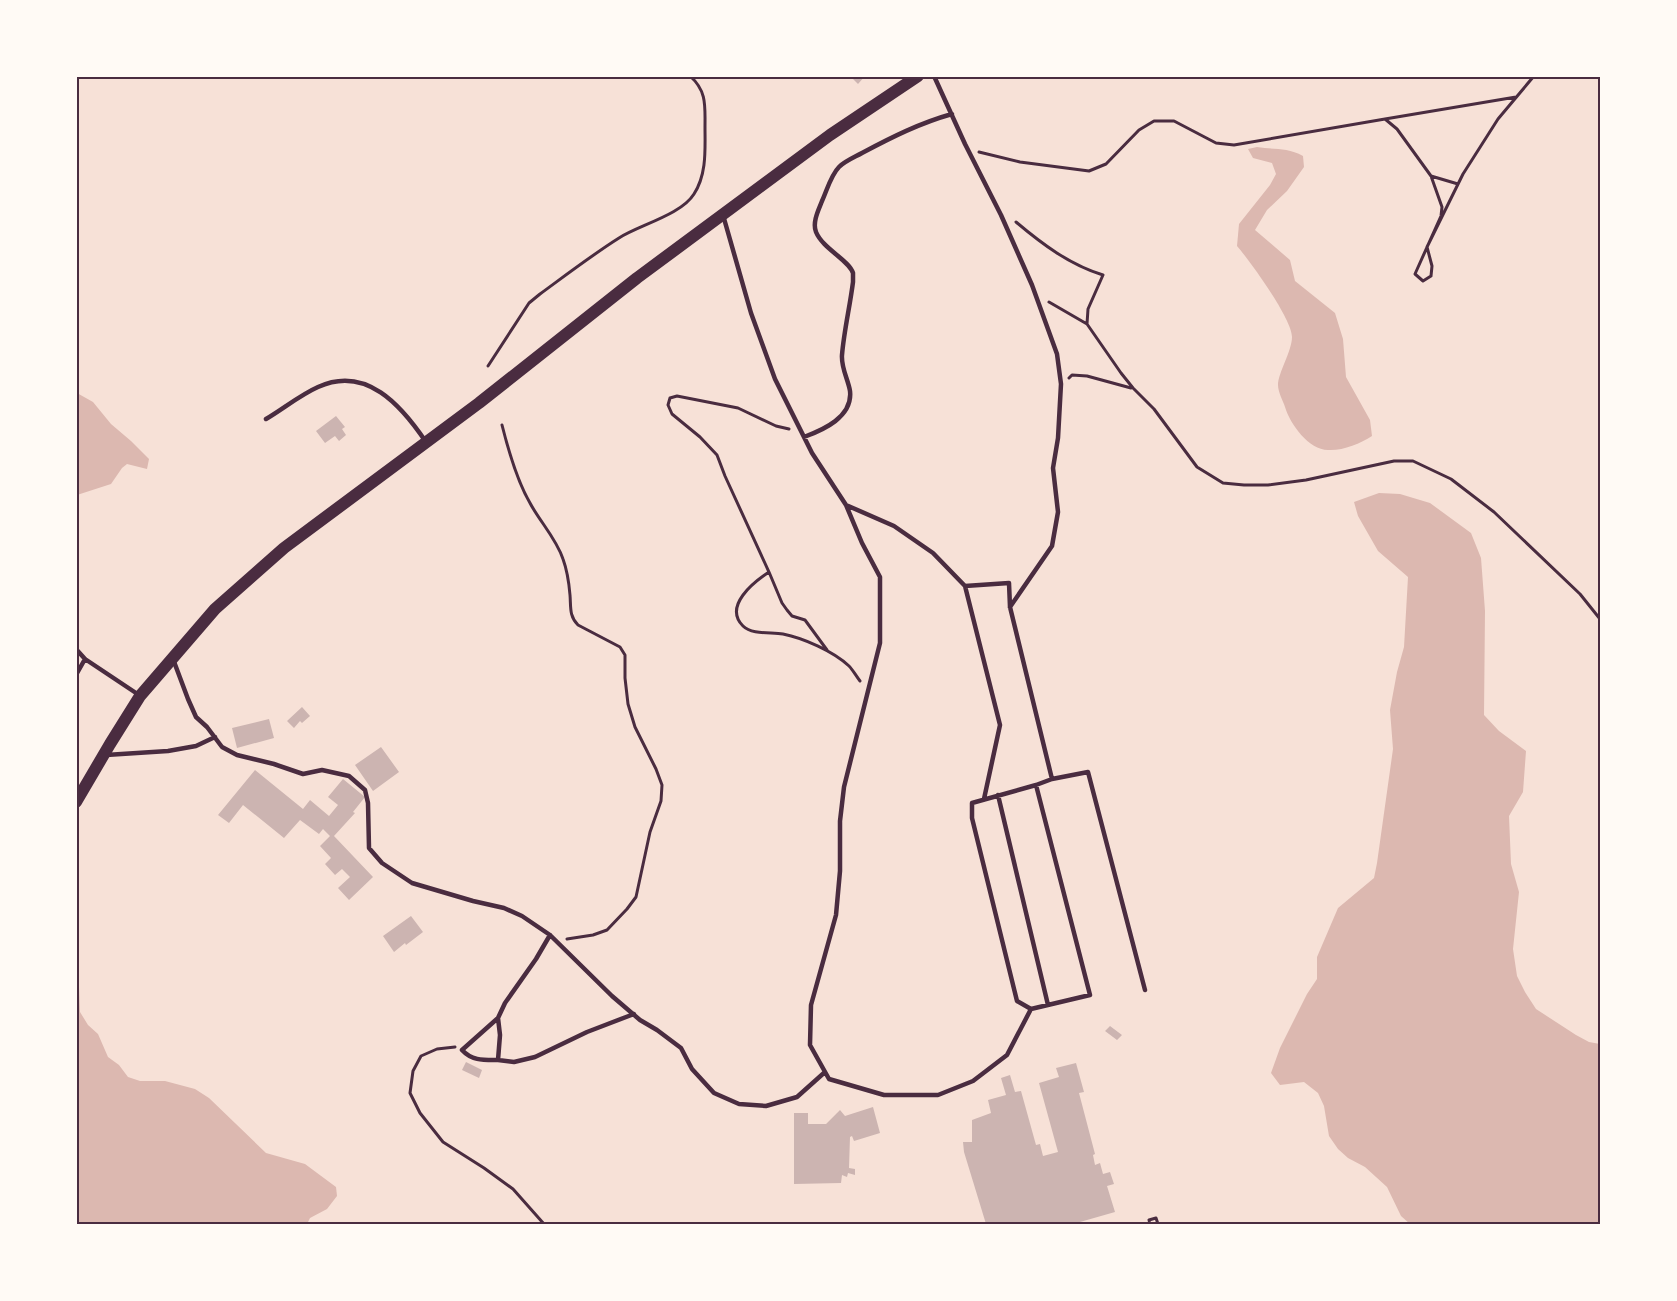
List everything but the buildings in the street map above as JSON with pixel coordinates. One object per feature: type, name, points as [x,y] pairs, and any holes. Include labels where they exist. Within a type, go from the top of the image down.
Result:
[{"type":"main road","points":[[76,802],[141,696],[215,609],[284,548],[479,403],[637,278],[830,135],[918,76]]},
{"type":"lane","points":[[934,76],[997,205],[1035,293],[1057,354],[1061,384],[1058,438],[1053,468],[1058,512],[1052,546],[1010,608]]},
{"type":"lane","points":[[804,436],[815,433],[842,415],[849,402],[850,393],[842,357],[853,282],[852,272],[848,265],[823,243],[814,226],[832,178],[838,168],[897,134],[927,121],[952,114]]},
{"type":"lane","points":[[723,214],[755,324],[775,379],[812,453],[846,505],[879,577],[880,643],[844,787],[840,821],[840,872],[836,915],[811,1005],[810,1045],[829,1080],[884,1095],[938,1095],[973,1081],[1007,1055],[1031,1009]]},
{"type":"lane","points":[[266,419],[318,387],[347,380],[368,384],[394,403],[411,420],[426,442]]},
{"type":"lane","points":[[846,505],[894,526],[933,553],[965,586],[1000,725],[984,799]]},
{"type":"lane","points":[[965,586],[1009,583],[1010,608],[1052,779]]},
{"type":"lane","points":[[76,649],[85,659],[141,696]]},
{"type":"lane","points":[[173,657],[196,717],[222,747],[237,755],[303,774],[322,770],[348,776],[365,790],[368,803],[369,848],[382,863],[412,883],[504,908],[522,916],[550,934],[612,996],[681,1048],[693,1069],[714,1094],[739,1104],[766,1106],[797,1097],[825,1072]]},
{"type":"lane","points":[[76,675],[85,659]]},
{"type":"lane","points":[[103,756],[168,751],[196,746],[215,737]]},
{"type":"lane","points":[[1036,785],[1090,995],[1031,1009],[1017,1001],[972,818],[972,803],[1052,779],[1088,772],[1145,990]]},
{"type":"lane","points":[[998,795],[1048,1005]]},
{"type":"lane","points":[[550,934],[536,959],[505,1003],[498,1018],[462,1050],[468,1056],[481,1060],[514,1062],[535,1057],[587,1032],[634,1014]]},
{"type":"lane","points":[[498,1018],[500,1035],[498,1060]]},
{"type":"path","points":[[488,366],[529,303],[622,236],[683,206],[694,196],[701,180],[705,157],[705,111],[704,94],[690,76]]},
{"type":"path","points":[[1385,119],[1397,129],[1431,176],[1442,207],[1441,216],[1427,247],[1415,274],[1423,281],[1431,276],[1432,266],[1427,247],[1458,184],[1498,119],[1534,76]]},
{"type":"path","points":[[974,151],[1020,162],[1089,171],[1106,164],[1139,130],[1154,121],[1174,121],[1216,143],[1234,145],[1516,97]]},
{"type":"path","points":[[1431,176],[1458,184]]},
{"type":"path","points":[[997,205],[1040,243],[1102,275],[1088,309],[1087,324]]},
{"type":"path","points":[[1035,293],[1087,324],[1104,351],[1133,388],[1154,409],[1197,466],[1223,483],[1252,485],[1306,480],[1394,461],[1413,461],[1451,479],[1475,496],[1580,594],[1600,619]]},
{"type":"path","points":[[1061,384],[1072,375],[1087,376],[1133,388]]},
{"type":"path","points":[[804,436],[738,408],[677,396],[670,398],[668,405],[672,414],[717,455],[782,603],[792,616],[805,620],[828,651]]},
{"type":"path","points":[[502,424],[512,460],[529,503],[560,549],[573,619],[578,625],[620,647],[626,655],[625,678],[628,704],[635,727],[662,785],[661,801],[650,832],[636,897],[607,930],[593,935],[562,939]]},
{"type":"path","points":[[769,572],[746,591],[738,601],[736,614],[743,626],[754,631],[783,634],[828,651],[849,666],[868,692]]},
{"type":"path","points":[[455,1047],[437,1049],[421,1056],[413,1071],[410,1093],[420,1113],[443,1142],[507,1184],[544,1224]]},
{"type":"path","points":[[1150,1224],[1149,1220],[1156,1218],[1158,1224]]},
{"type":"shaded area","points":[[1257,147],[1286,150],[1303,156],[1304,167],[1287,191],[1267,210],[1255,230],[1290,260],[1295,281],[1335,313],[1343,339],[1346,377],[1370,420],[1372,436],[1351,446],[1328,450],[1314,446],[1307,441],[1291,421],[1278,388],[1290,349],[1292,337],[1290,329],[1269,290],[1237,246],[1239,224],[1276,174],[1272,163],[1253,158],[1248,149]]},
{"type":"shaded area","points":[[77,393],[93,402],[111,424],[149,459],[147,469],[127,464],[111,484],[77,495]]},
{"type":"shaded area","points":[[1379,493],[1400,494],[1430,503],[1471,533],[1481,558],[1485,611],[1484,715],[1499,731],[1526,751],[1523,792],[1509,816],[1511,864],[1519,892],[1513,949],[1517,976],[1536,1009],[1576,1035],[1589,1042],[1600,1044],[1600,1224],[1410,1224],[1401,1216],[1387,1187],[1365,1167],[1348,1158],[1338,1149],[1329,1136],[1324,1106],[1318,1093],[1304,1082],[1280,1085],[1271,1073],[1280,1048],[1317,979],[1317,957],[1338,908],[1374,878],[1377,863],[1393,749],[1390,710],[1404,647],[1408,577],[1378,551],[1358,516],[1354,502]]},
{"type":"shaded area","points":[[77,985],[80,1012],[88,1025],[98,1034],[108,1057],[119,1065],[128,1077],[140,1081],[165,1081],[195,1089],[209,1098],[266,1153],[305,1164],[336,1187],[337,1196],[327,1209],[310,1218],[307,1224],[77,1224]]}]
